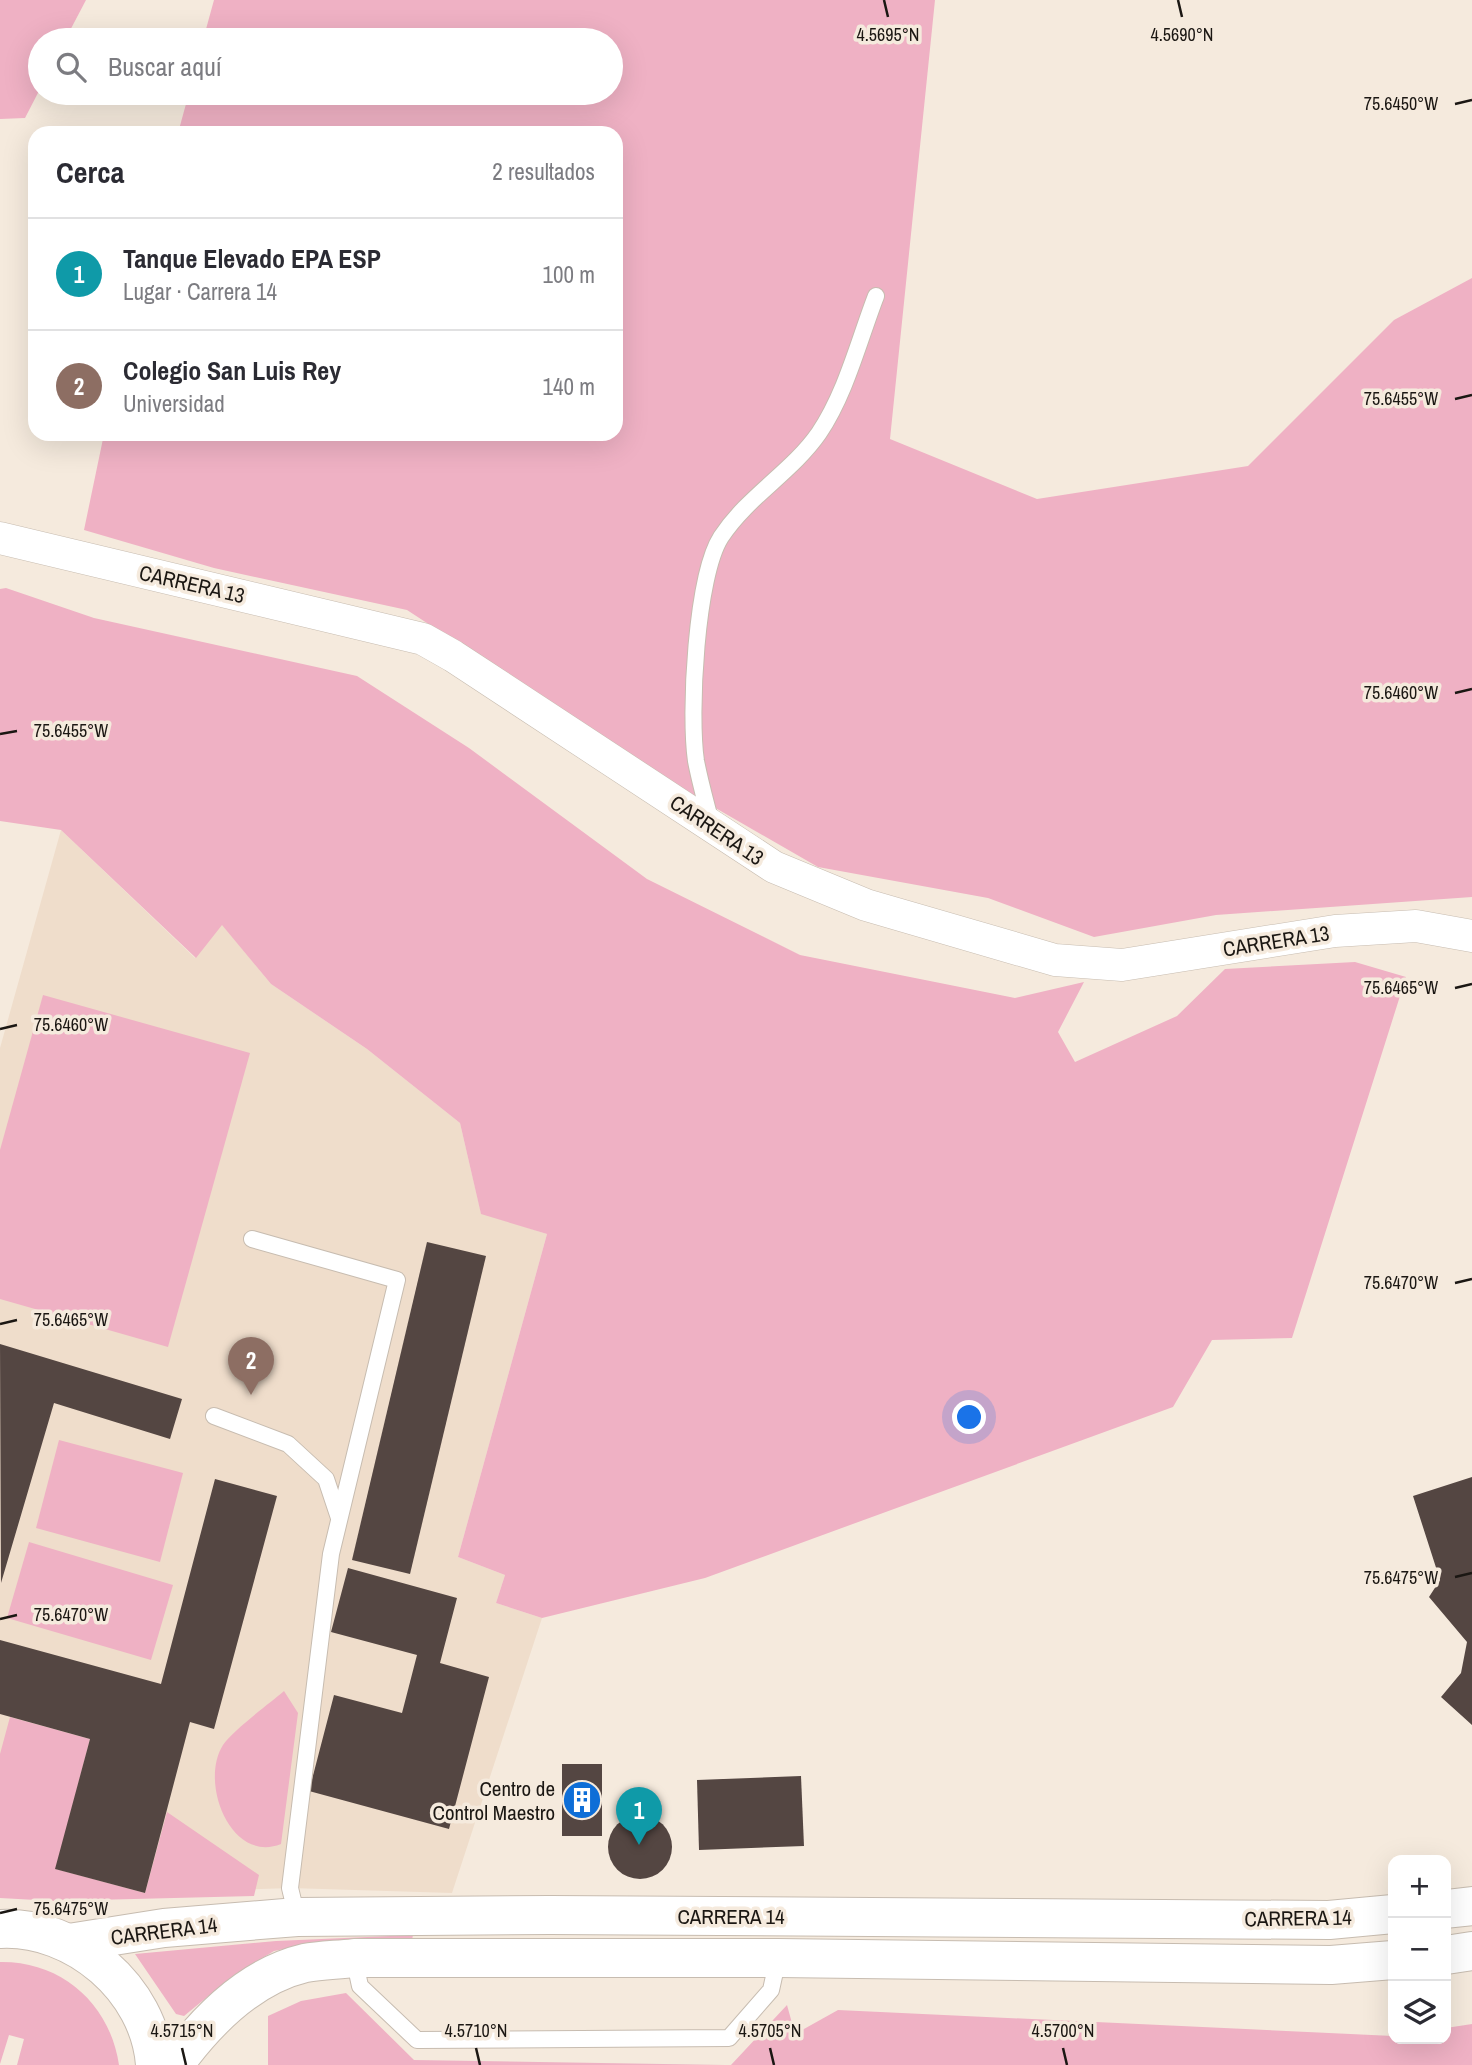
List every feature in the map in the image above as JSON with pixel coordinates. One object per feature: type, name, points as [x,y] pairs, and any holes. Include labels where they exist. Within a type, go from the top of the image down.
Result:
[{"type":"main road","points":[[1451,1908],[1472,1906]]},
{"type":"main road","name":"CARRERA 14","points":[[69,1943],[164,1928],[297,1917],[550,1915],[1329,1920],[1388,1914]]},
{"type":"main road","points":[[0,1929],[41,1933],[69,1943],[110,1972],[134,2003],[147,2030],[155,2065]]},
{"type":"main road","points":[[1451,1954],[1472,1951]]},
{"type":"main road","name":"CARRERA 14","points":[[174,2065],[212,2019],[267,1977],[305,1963],[354,1958],[778,1958],[1331,1965],[1388,1959]]},
{"type":"street","name":"CARRERA 13","points":[[0,538],[423,639],[774,867],[866,905],[1055,960],[1122,965],[1335,932],[1416,926],[1472,936]]},
{"type":"lane","points":[[711,825],[696,760],[695,663],[703,595],[720,538],[756,495],[793,464],[820,432],[838,397],[876,296]]},
{"type":"lane","points":[[251,1239],[397,1280],[331,1554],[290,1888],[297,1917]]},
{"type":"lane","points":[[214,1416],[288,1444],[326,1479],[340,1520]]},
{"type":"lane","points":[[354,1958],[360,1986],[417,2040],[729,2038],[771,1990],[778,1958]]},
{"type":"shaded area","points":[[0,0],[86,0],[71,28],[28,28],[28,105],[32,105],[25,118],[0,119]]},
{"type":"shaded area","points":[[214,0],[935,0],[890,439],[1037,499],[1248,466],[1394,320],[1472,278],[1472,897],[1216,915],[1094,937],[988,898],[818,867],[667,780],[407,610],[214,568],[84,530],[103,441],[623,441],[623,126],[180,126],[186,105],[623,105],[623,28],[206,28]]},
{"type":"shaded area","points":[[6,588],[94,618],[357,676],[469,748],[647,879],[800,955],[1015,998],[1084,982],[1058,1032],[1075,1062],[1177,1016],[1225,969],[1355,962],[1406,977],[1292,1338],[1212,1340],[1173,1407],[705,1578],[542,1618],[496,1603],[505,1575],[458,1557],[547,1234],[481,1214],[460,1123],[367,1049],[271,984],[222,925],[196,958],[61,830],[0,821],[0,589]]},
{"type":"shaded area","points":[[61,830],[195,958],[222,924],[271,984],[367,1049],[460,1123],[481,1213],[547,1234],[458,1557],[505,1575],[496,1603],[542,1618],[452,1893],[290,1888],[145,1893],[0,1883],[0,1048]]},
{"type":"shaded area","points":[[43,995],[250,1053],[168,1347],[0,1299],[0,1150]]},
{"type":"shaded area","points":[[59,1440],[183,1473],[160,1562],[36,1528]]},
{"type":"shaded area","points":[[29,1542],[173,1585],[151,1660],[7,1618]]},
{"type":"shaded area","points":[[284,1691],[298,1713],[281,1844],[263,1847],[247,1842],[234,1831],[224,1816],[215,1779],[217,1761],[228,1739]]},
{"type":"shaded area","points":[[10,1717],[90,1739],[56,1869],[145,1893],[167,1812],[259,1875],[254,1896],[54,1901],[0,1898],[0,1754]]},
{"type":"shaded area","points":[[413,1935],[412,1940],[304,1945],[274,1951],[234,1975],[184,2016],[176,2014],[135,1954],[276,1941]]},
{"type":"shaded area","points":[[0,1962],[43,1969],[63,1978],[79,1990],[94,2005],[105,2023],[114,2043],[119,2065],[17,2065],[24,2039],[9,2035],[0,2064]]},
{"type":"shaded area","points":[[346,1993],[414,2060],[725,2065],[268,2065],[268,2016],[301,2001]]},
{"type":"shaded area","points":[[787,2005],[795,2034],[838,2010],[1388,2036],[1388,2044],[1451,2044],[1451,2027],[1472,2024],[1472,2065],[731,2065]]},
{"type":"building","points":[[427,1242],[486,1256],[410,1574],[352,1560]]},
{"type":"building","points":[[0,1344],[182,1399],[170,1439],[54,1403],[1,1583]]},
{"type":"building","points":[[1472,1477],[1472,1725],[1441,1697],[1461,1673],[1467,1642],[1429,1597],[1440,1580],[1413,1496]]},
{"type":"building","points":[[215,1479],[277,1496],[214,1729],[190,1722],[145,1893],[55,1869],[90,1739],[0,1714],[0,1640],[161,1684]]},
{"type":"building","points":[[348,1568],[457,1598],[440,1663],[489,1677],[449,1829],[309,1791],[334,1695],[402,1713],[417,1655],[331,1632]]},
{"type":"building","name":"Centro de Control Maestro","points":[[562,1764],[602,1764],[602,1836],[562,1836]]},
{"type":"building","points":[[801,1776],[804,1846],[699,1850],[697,1780]]},
{"type":"building","points":[[634,1815],[646,1815],[663,1824],[670,1835],[670,1859],[663,1870],[646,1879],[634,1879],[622,1874],[613,1865],[608,1853],[608,1841],[613,1829],[622,1820]]},
{"type":"place","name":"Colegio San Luis Rey","points":[[251,1395]]},
{"type":"place","name":"Centro de Control Maestro","points":[[582,1800]]},
{"type":"place","name":"Tanque Elevado EPA ESP","points":[[639,1845]]}]
